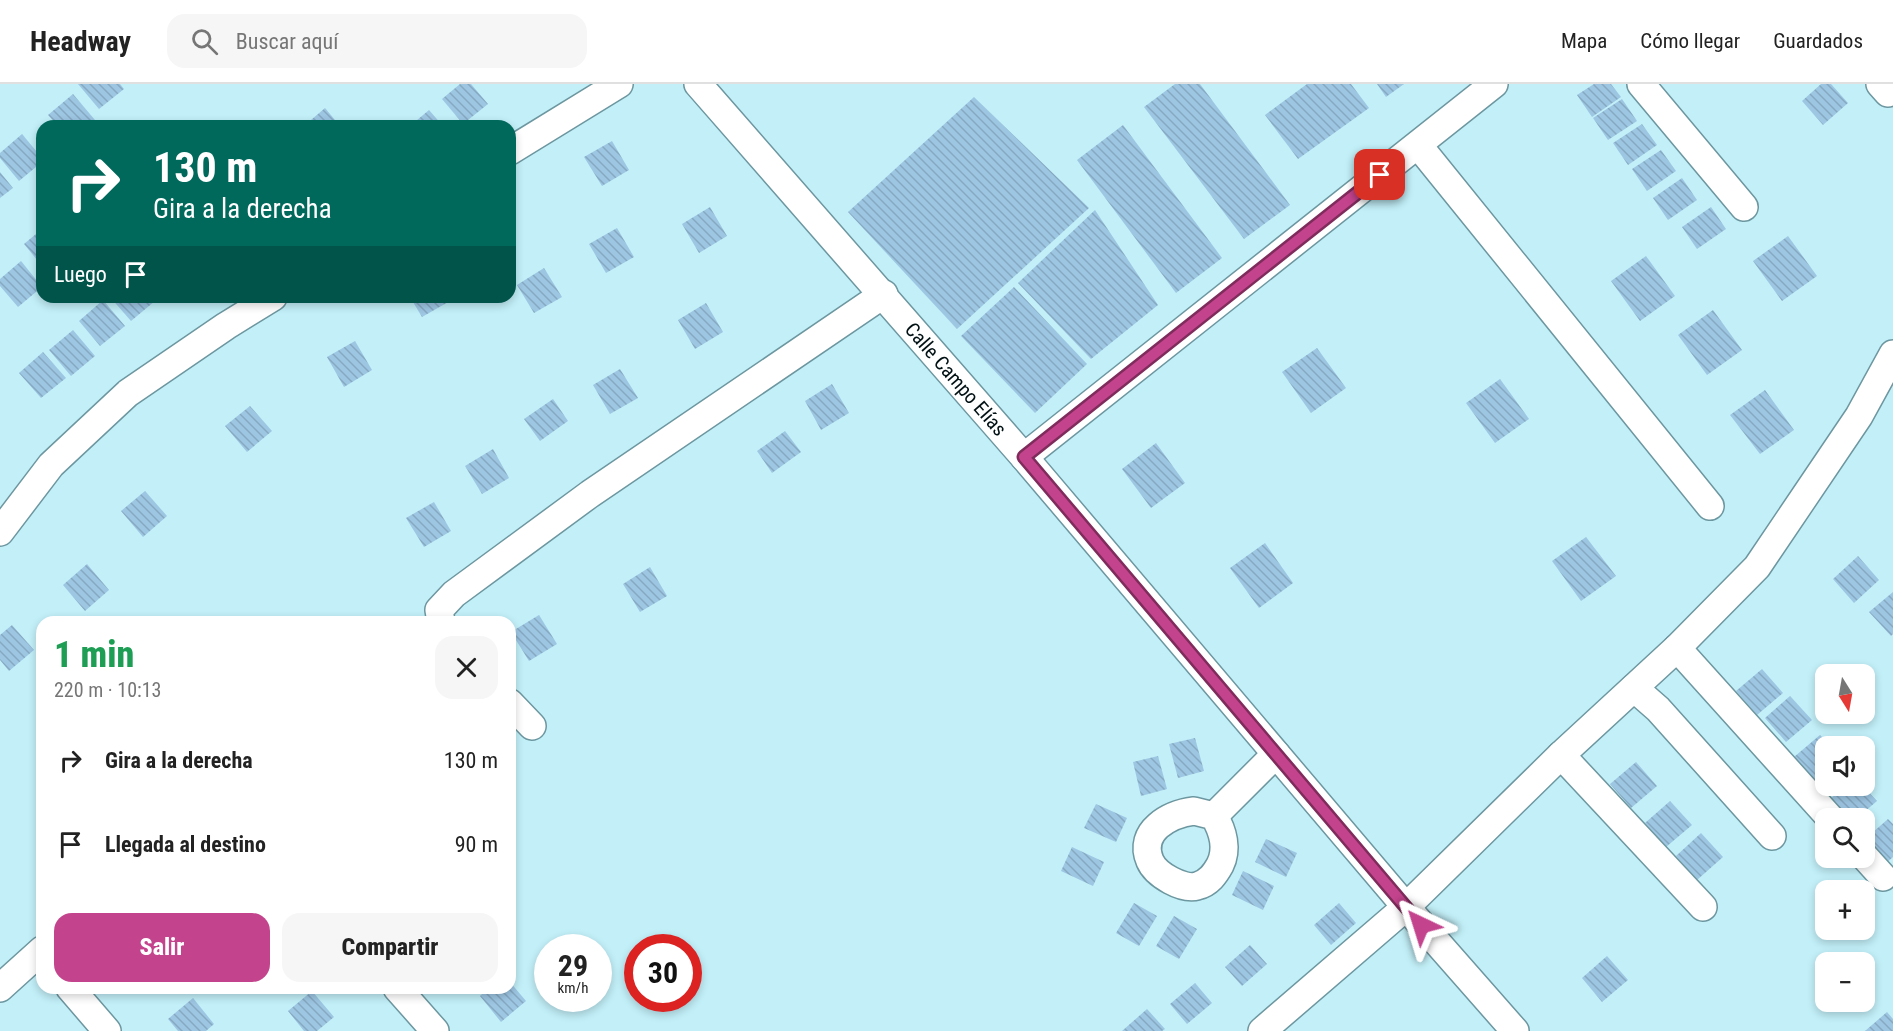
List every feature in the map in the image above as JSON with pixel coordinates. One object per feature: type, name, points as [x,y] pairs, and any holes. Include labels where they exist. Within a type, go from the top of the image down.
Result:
[{"type":"street","points":[[516,147],[619,84]]},
{"type":"street","name":"Calle Campo Elías","points":[[699,84],[884,294],[1406,907],[1515,1031]]},
{"type":"street","points":[[1024,457],[1494,84]]},
{"type":"street","points":[[1641,84],[1744,207]]},
{"type":"street","points":[[1418,145],[1710,506]]},
{"type":"street","points":[[440,616],[439,610],[454,594],[590,494],[884,294]]},
{"type":"street","points":[[0,532],[51,465],[129,393],[263,303]]},
{"type":"street","points":[[1262,1031],[1406,907],[1561,755],[1677,648],[1757,567],[1859,416],[1893,354]]},
{"type":"street","points":[[1677,648],[1821,808]]},
{"type":"street","points":[[1634,688],[1658,709],[1772,836]]},
{"type":"street","points":[[516,709],[532,726]]},
{"type":"street","points":[[1214,816],[1276,754]]},
{"type":"street","points":[[1561,755],[1703,907]]},
{"type":"street","points":[[1875,868],[1883,877]]},
{"type":"street","points":[[0,988],[36,957]]},
{"type":"street","points":[[75,994],[107,1031]]},
{"type":"street","points":[[402,994],[435,1031]]},
{"type":"building","points":[[78,84],[120,84],[124,89],[99,109]]},
{"type":"building","points":[[460,84],[471,84],[488,104],[468,120],[460,120],[442,99]]},
{"type":"building","points":[[1175,84],[1200,84],[1290,205],[1244,239],[1144,107]]},
{"type":"building","points":[[1307,84],[1351,84],[1369,108],[1298,159],[1265,115]]},
{"type":"building","points":[[1377,84],[1404,84],[1386,97]]},
{"type":"building","points":[[1594,84],[1611,84],[1621,97],[1592,117],[1577,95]]},
{"type":"building","points":[[1821,84],[1831,84],[1848,103],[1823,125],[1802,101]]},
{"type":"building","points":[[73,94],[95,120],[53,120],[48,115]]},
{"type":"building","points":[[974,97],[1089,208],[957,329],[848,212]]},
{"type":"building","points":[[1622,99],[1637,121],[1608,140],[1593,118]]},
{"type":"building","points":[[325,108],[335,120],[311,120]]},
{"type":"building","points":[[429,110],[438,120],[417,120]]},
{"type":"building","points":[[1642,124],[1657,145],[1628,165],[1613,143]]},
{"type":"building","points":[[1123,125],[1222,258],[1176,293],[1077,160]]},
{"type":"building","points":[[22,134],[36,151],[36,167],[19,181],[0,158],[0,153]]},
{"type":"building","points":[[612,141],[629,170],[602,186],[584,157]]},
{"type":"building","points":[[1661,150],[1676,171],[1647,191],[1632,169]]},
{"type":"building","points":[[0,172],[13,188],[0,198]]},
{"type":"building","points":[[1682,178],[1697,200],[1668,220],[1653,198]]},
{"type":"building","points":[[710,207],[727,236],[699,253],[682,224]]},
{"type":"building","points":[[1711,207],[1726,229],[1697,249],[1682,227]]},
{"type":"building","points":[[1095,210],[1158,305],[1091,359],[1018,283]]},
{"type":"building","points":[[617,228],[634,257],[606,273],[589,244]]},
{"type":"building","points":[[36,234],[36,259],[24,244]]},
{"type":"building","points":[[1788,236],[1817,276],[1782,301],[1753,261]]},
{"type":"building","points":[[1646,256],[1675,296],[1640,321],[1611,281]]},
{"type":"building","points":[[21,261],[36,280],[36,292],[18,307],[0,286],[0,279]]},
{"type":"building","points":[[544,268],[562,297],[534,313],[517,285]]},
{"type":"building","points":[[1014,287],[1087,364],[1035,413],[961,336]]},
{"type":"building","points":[[100,303],[106,303],[125,326],[100,346],[79,321]]},
{"type":"building","points":[[115,303],[153,303],[131,321]]},
{"type":"building","points":[[414,303],[446,303],[422,317]]},
{"type":"building","points":[[706,303],[723,332],[695,349],[678,320]]},
{"type":"building","points":[[1713,310],[1742,350],[1707,375],[1678,335]]},
{"type":"building","points":[[73,330],[95,356],[71,376],[49,350]]},
{"type":"building","points":[[355,341],[372,370],[344,387],[327,357]]},
{"type":"building","points":[[1317,348],[1346,388],[1311,413],[1282,372]]},
{"type":"building","points":[[43,352],[66,378],[41,398],[19,373]]},
{"type":"building","points":[[620,369],[638,398],[610,414],[593,385]]},
{"type":"building","points":[[1500,379],[1529,419],[1495,443],[1466,403]]},
{"type":"building","points":[[832,384],[849,413],[821,430],[805,401]]},
{"type":"building","points":[[1765,390],[1794,430],[1760,454],[1730,415]]},
{"type":"building","points":[[553,399],[568,421],[540,441],[524,419]]},
{"type":"building","points":[[250,406],[272,431],[247,452],[225,426]]},
{"type":"building","points":[[785,431],[801,452],[772,473],[757,451]]},
{"type":"building","points":[[1156,443],[1185,483],[1151,508],[1122,469]]},
{"type":"building","points":[[493,449],[509,478],[482,494],[465,466]]},
{"type":"building","points":[[145,491],[167,516],[143,537],[121,511]]},
{"type":"building","points":[[434,502],[451,531],[424,547],[406,518]]},
{"type":"building","points":[[1586,537],[1616,576],[1581,601],[1552,561]]},
{"type":"building","points":[[1265,543],[1293,583],[1259,608],[1230,568]]},
{"type":"building","points":[[1858,556],[1879,580],[1854,603],[1833,579]]},
{"type":"building","points":[[87,564],[109,590],[85,611],[63,585]]},
{"type":"building","points":[[650,567],[667,596],[640,612],[623,584]]},
{"type":"building","points":[[1893,592],[1893,634],[1891,636],[1869,612]]},
{"type":"building","points":[[539,615],[557,644],[529,661],[516,640],[516,629]]},
{"type":"building","points":[[12,625],[34,650],[9,671],[0,660],[0,635]]},
{"type":"building","points":[[1762,669],[1783,693],[1757,715],[1736,691]]},
{"type":"building","points":[[1790,696],[1812,720],[1786,742],[1765,718]]},
{"type":"building","points":[[1195,738],[1204,771],[1178,778],[1169,744]]},
{"type":"building","points":[[1815,739],[1815,780],[1794,757]]},
{"type":"building","points":[[1158,756],[1167,789],[1141,796],[1133,762]]},
{"type":"building","points":[[1636,762],[1657,786],[1631,808],[1610,784]]},
{"type":"building","points":[[1834,796],[1872,796],[1877,801],[1869,808],[1838,808],[1830,799]]},
{"type":"building","points":[[1670,801],[1692,825],[1666,847],[1645,823]]},
{"type":"building","points":[[1096,804],[1127,818],[1116,842],[1084,828]]},
{"type":"building","points":[[1888,819],[1893,824],[1893,857],[1884,865],[1875,855],[1875,830]]},
{"type":"building","points":[[1701,833],[1723,857],[1697,880],[1676,856]]},
{"type":"building","points":[[1266,839],[1297,853],[1286,877],[1255,862]]},
{"type":"building","points":[[1072,847],[1104,862],[1093,886],[1061,871]]},
{"type":"building","points":[[1243,871],[1274,886],[1263,910],[1232,895]]},
{"type":"building","points":[[1134,903],[1157,916],[1139,946],[1116,933]]},
{"type":"building","points":[[1339,903],[1356,923],[1331,945],[1314,925]]},
{"type":"building","points":[[1174,916],[1197,929],[1179,959],[1156,946]]},
{"type":"building","points":[[1250,945],[1267,964],[1242,986],[1225,967]]},
{"type":"building","points":[[1607,956],[1628,980],[1602,1002],[1582,978]]},
{"type":"building","points":[[1195,983],[1212,1003],[1187,1024],[1170,1004]]},
{"type":"building","points":[[516,989],[526,1001],[501,1022],[480,996],[482,994],[516,994]]},
{"type":"building","points":[[308,994],[315,994],[334,1017],[317,1031],[304,1031],[288,1011]]},
{"type":"building","points":[[193,998],[214,1024],[206,1031],[178,1031],[168,1019]]},
{"type":"building","points":[[1147,1009],[1165,1029],[1162,1031],[1122,1031]]},
{"type":"building","points":[[1887,1012],[1893,1019],[1893,1031],[1865,1031]]},
{"type":"route","points":[[1380,175],[1024,457],[1421,925]]}]
